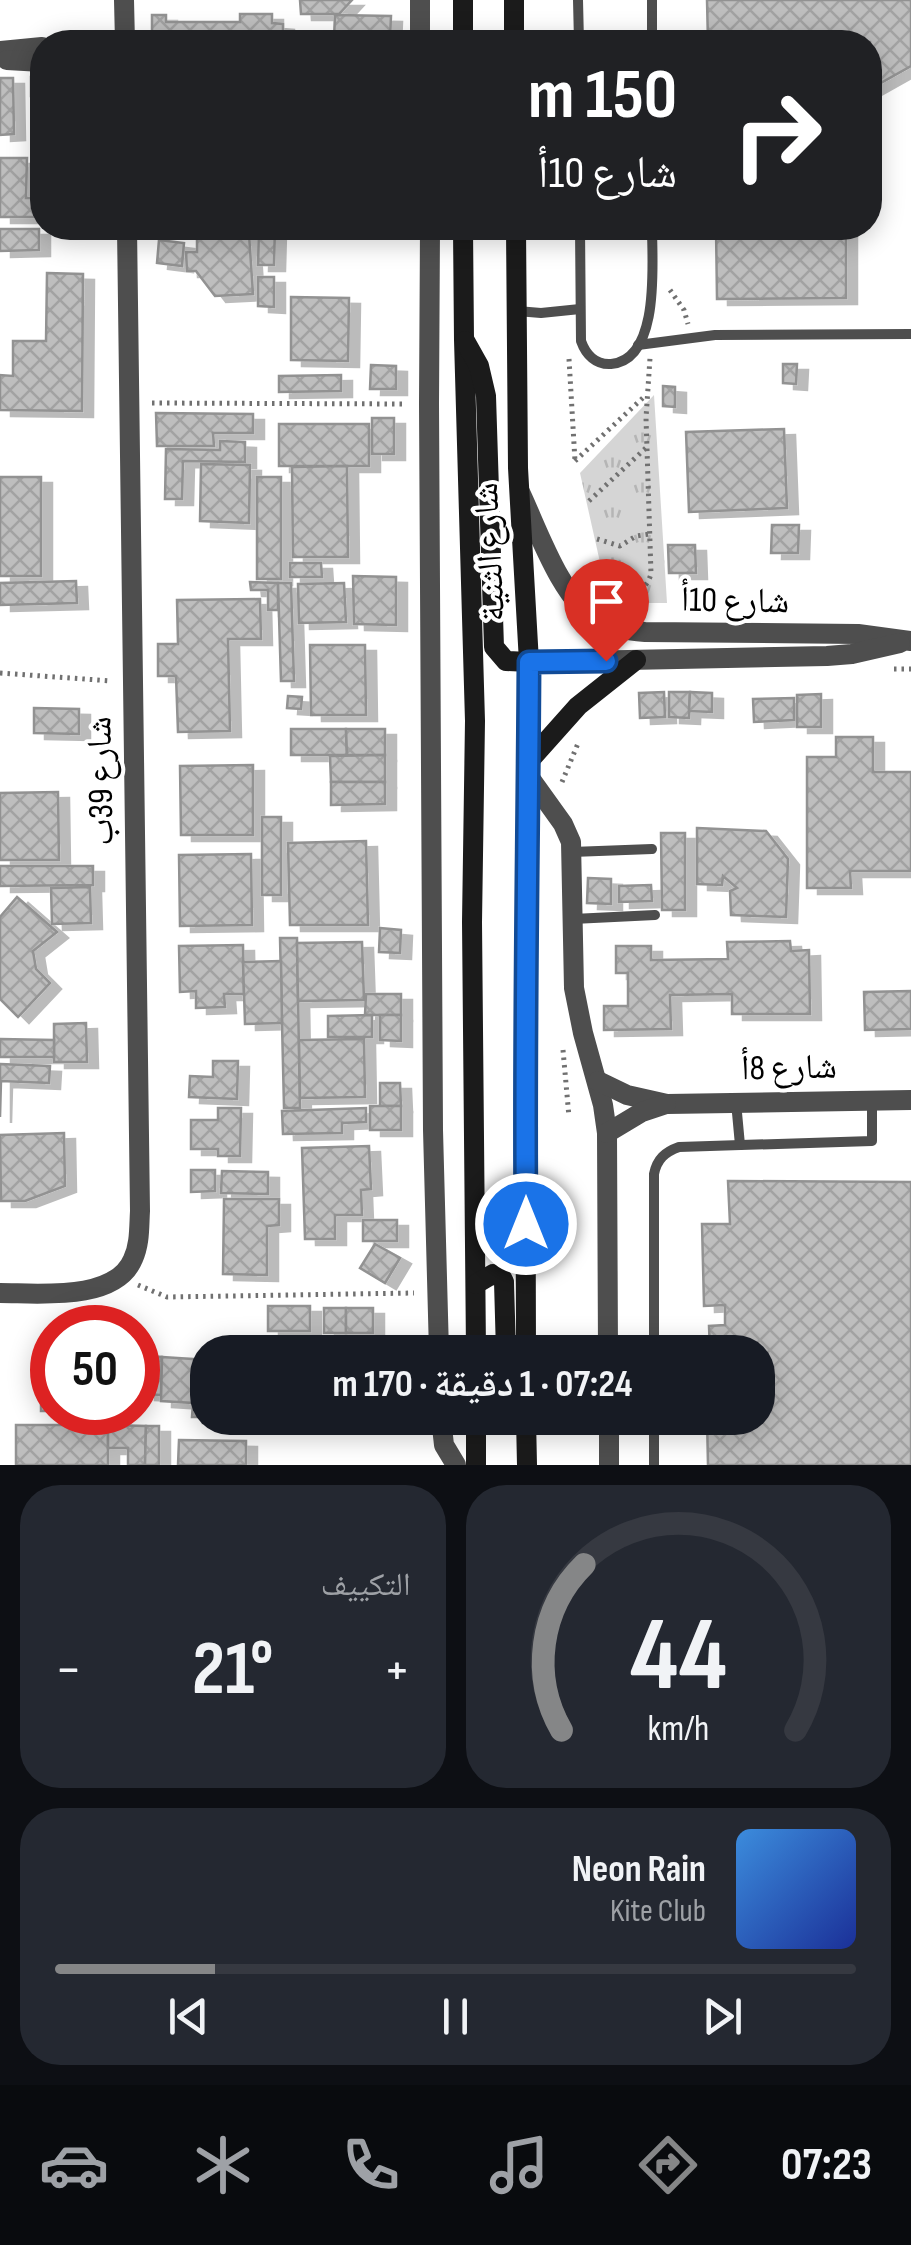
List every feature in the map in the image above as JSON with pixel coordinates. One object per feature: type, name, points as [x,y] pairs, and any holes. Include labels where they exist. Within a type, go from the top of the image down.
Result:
[{"type":"main road","points":[[463,0],[463,30]]},
{"type":"main road","points":[[514,0],[514,30]]},
{"type":"main road","name":"شارع الثنية","points":[[463,240],[475,721],[472,922],[476,1335]]},
{"type":"main road","name":"شارع الثنية","points":[[516,240],[519,490],[529,662],[524,998],[526,1335]]},
{"type":"main road","points":[[464,340],[479,366],[486,396],[494,647],[506,662],[529,662]]},
{"type":"main road","points":[[529,770],[578,706],[636,660]]},
{"type":"main road","points":[[476,1284],[494,1274],[502,1278],[506,1335]]},
{"type":"main road","points":[[476,1435],[476,1465]]},
{"type":"main road","points":[[526,1435],[527,1465]]},
{"type":"street","points":[[124,0],[125,30]]},
{"type":"street","points":[[420,0],[420,30]]},
{"type":"street","points":[[0,51],[30,47]]},
{"type":"street","points":[[0,59],[30,61]]},
{"type":"street","name":"شارع 39ب","points":[[119,1278],[132,1262],[140,1211],[127,240]]},
{"type":"street","points":[[430,240],[432,1110],[439,1335]]},
{"type":"street","name":"شارع 10أ","points":[[519,490],[566,585],[582,607],[601,623],[645,632],[858,634],[909,641]]},
{"type":"street","name":"شارع 10أ","points":[[529,662],[827,656],[909,641]]},
{"type":"street","points":[[529,770],[563,824],[572,852],[572,965],[578,1010],[605,1112],[608,1335]]},
{"type":"street","name":"شارع 8أ","points":[[598,1081],[627,1094],[668,1104]]},
{"type":"street","name":"شارع 8أ","points":[[606,1134],[642,1112],[668,1104],[911,1100]]},
{"type":"street","points":[[0,1293],[72,1292],[119,1278]]},
{"type":"street","points":[[442,1435],[456,1465]]},
{"type":"street","points":[[609,1435],[609,1465]]},
{"type":"lane","points":[[578,0],[579,30]]},
{"type":"lane","points":[[652,0],[652,30]]},
{"type":"lane","points":[[580,240],[581,342],[589,356],[604,364],[620,362],[638,345],[650,314],[652,240]]},
{"type":"lane","points":[[517,311],[580,309]]},
{"type":"lane","points":[[638,345],[689,337],[911,334]]},
{"type":"lane","points":[[572,852],[652,849]]},
{"type":"lane","points":[[572,919],[655,915]]},
{"type":"lane","points":[[654,1335],[656,1166],[665,1154],[679,1148],[872,1141],[872,1100]]},
{"type":"lane","points":[[736,1101],[740,1146]]},
{"type":"lane","points":[[654,1435],[654,1465]]},
{"type":"path","points":[[652,268],[684,310],[689,337]]},
{"type":"path","points":[[610,592],[634,593],[646,586],[652,574],[647,394],[652,343]]},
{"type":"path","points":[[575,461],[647,394]]},
{"type":"path","points":[[129,403],[429,404]]},
{"type":"path","points":[[589,501],[648,446]]},
{"type":"path","points":[[598,540],[620,546],[636,536],[651,534]]},
{"type":"path","points":[[0,673],[132,683]]},
{"type":"path","points":[[119,1278],[167,1297],[438,1293]]},
{"type":"green space","points":[[654,395],[667,603],[622,603],[606,589],[580,473]]},
{"type":"building","points":[[300,0],[352,0],[339,14],[301,14]]},
{"type":"building","points":[[707,0],[911,0],[911,66],[882,82],[882,30],[708,30]]},
{"type":"building","points":[[240,14],[272,14],[272,23],[283,24],[283,30],[152,30],[152,15],[166,15],[166,22],[240,22]]},
{"type":"building","points":[[335,15],[391,16],[390,30],[334,30]]},
{"type":"building","points":[[0,78],[13,78],[14,134],[0,135]]},
{"type":"building","points":[[0,158],[27,158],[26,198],[30,198],[30,217],[0,217]]},
{"type":"building","points":[[0,229],[30,229],[30,240],[39,240],[39,250],[0,251]]},
{"type":"building","points":[[159,240],[184,243],[182,266],[157,263]]},
{"type":"building","points":[[197,240],[249,240],[253,294],[215,296],[196,271],[187,271],[186,252],[197,252]]},
{"type":"building","points":[[259,240],[275,240],[274,265],[258,265]]},
{"type":"building","points":[[716,240],[846,240],[846,298],[717,299]]},
{"type":"building","points":[[47,273],[83,274],[82,411],[0,410],[0,375],[13,376],[13,341],[46,341]]},
{"type":"building","points":[[258,277],[274,277],[274,307],[258,306]]},
{"type":"building","points":[[291,297],[349,298],[348,361],[291,360]]},
{"type":"building","points":[[783,364],[797,364],[796,384],[783,383]]},
{"type":"building","points":[[371,365],[396,366],[396,389],[370,389]]},
{"type":"building","points":[[341,375],[341,391],[279,392],[279,376]]},
{"type":"building","points":[[663,386],[675,387],[675,407],[663,406]]},
{"type":"building","points":[[156,413],[253,414],[253,433],[213,433],[214,446],[157,446]]},
{"type":"building","points":[[372,418],[394,418],[394,454],[372,454]]},
{"type":"building","points":[[279,424],[369,424],[369,466],[279,466]]},
{"type":"building","points":[[784,429],[787,508],[689,512],[686,432]]},
{"type":"building","points":[[220,441],[245,442],[245,462],[183,461],[182,499],[165,499],[166,449],[220,450]]},
{"type":"building","points":[[201,464],[250,465],[249,523],[200,521]]},
{"type":"building","points":[[347,466],[348,557],[293,557],[292,467]]},
{"type":"building","points":[[0,477],[41,477],[41,576],[0,576]]},
{"type":"building","points":[[257,477],[281,477],[281,579],[257,579]]},
{"type":"building","points":[[772,525],[799,525],[798,553],[771,553]]},
{"type":"building","points":[[668,545],[695,545],[696,573],[669,573]]},
{"type":"building","points":[[290,563],[321,563],[322,577],[290,577]]},
{"type":"building","points":[[353,576],[396,577],[396,625],[354,624]]},
{"type":"building","points":[[76,581],[77,603],[0,605],[0,583]]},
{"type":"building","points":[[250,582],[278,583],[278,610],[268,610],[268,590],[251,590]]},
{"type":"building","points":[[278,583],[291,583],[294,681],[281,681]]},
{"type":"building","points":[[344,583],[346,622],[299,623],[298,584]]},
{"type":"building","points":[[260,599],[261,639],[228,639],[230,731],[178,732],[176,676],[158,676],[158,644],[178,644],[177,600]]},
{"type":"building","points":[[310,645],[365,645],[366,715],[311,715]]},
{"type":"building","points":[[664,692],[665,717],[640,718],[639,693]]},
{"type":"building","points":[[669,692],[690,692],[689,718],[669,717]]},
{"type":"building","points":[[690,692],[712,693],[712,712],[689,711]]},
{"type":"building","points":[[821,694],[821,727],[797,727],[797,695]]},
{"type":"building","points":[[288,696],[302,697],[301,709],[287,708]]},
{"type":"building","points":[[794,698],[794,720],[754,722],[753,699]]},
{"type":"building","points":[[34,708],[79,709],[79,734],[34,733]]},
{"type":"building","points":[[291,729],[346,729],[347,755],[291,755]]},
{"type":"building","points":[[346,729],[385,729],[385,755],[347,755]]},
{"type":"building","points":[[836,737],[873,737],[873,772],[911,772],[911,871],[850,871],[851,888],[807,888],[807,757],[836,757]]},
{"type":"building","points":[[385,755],[385,782],[331,782],[330,756]]},
{"type":"building","points":[[253,765],[253,835],[181,835],[180,766]]},
{"type":"building","points":[[331,782],[385,782],[385,804],[331,805]]},
{"type":"building","points":[[58,792],[59,860],[0,860],[0,793]]},
{"type":"building","points":[[262,817],[281,817],[281,895],[262,895]]},
{"type":"building","points":[[697,828],[766,831],[788,859],[786,917],[731,915],[730,891],[737,888],[723,876],[722,885],[697,884]]},
{"type":"building","points":[[661,833],[685,833],[685,910],[662,910]]},
{"type":"building","points":[[366,841],[368,925],[290,925],[288,843]]},
{"type":"building","points":[[251,854],[252,925],[180,926],[179,855]]},
{"type":"building","points":[[0,866],[93,866],[93,885],[0,886]]},
{"type":"building","points":[[588,878],[611,879],[611,904],[587,903]]},
{"type":"building","points":[[651,885],[652,901],[619,902],[619,886]]},
{"type":"building","points":[[90,887],[91,923],[52,924],[51,888]]},
{"type":"building","points":[[17,897],[57,932],[33,951],[36,969],[50,983],[18,1017],[0,999],[0,917]]},
{"type":"building","points":[[380,928],[401,930],[400,953],[379,952]]},
{"type":"building","points":[[280,938],[297,938],[300,1108],[284,1108]]},
{"type":"building","points":[[790,941],[791,951],[809,950],[810,1014],[732,1014],[732,994],[670,995],[671,1029],[604,1030],[604,1006],[628,1006],[628,973],[616,973],[616,946],[651,946],[651,960],[728,959],[727,942]]},
{"type":"building","points":[[362,942],[364,1000],[298,1001],[297,943]]},
{"type":"building","points":[[243,945],[244,994],[224,994],[225,1007],[196,1008],[196,991],[180,992],[179,946]]},
{"type":"building","points":[[281,961],[282,1023],[245,1024],[243,962]]},
{"type":"building","points":[[911,991],[911,1029],[865,1030],[864,992]]},
{"type":"building","points":[[366,994],[401,994],[401,1015],[365,1015]]},
{"type":"building","points":[[372,1015],[372,1037],[328,1037],[328,1016]]},
{"type":"building","points":[[380,1015],[401,1015],[401,1041],[380,1040]]},
{"type":"building","points":[[86,1023],[87,1062],[54,1062],[54,1024]]},
{"type":"building","points":[[0,1039],[54,1040],[54,1057],[0,1057]]},
{"type":"building","points":[[364,1039],[365,1097],[300,1098],[299,1040]]},
{"type":"building","points":[[213,1061],[238,1061],[237,1099],[189,1097],[190,1076],[213,1077]]},
{"type":"building","points":[[0,1064],[50,1066],[49,1083],[1,1081],[0,1117]]},
{"type":"building","points":[[380,1083],[400,1083],[401,1106],[380,1106]]},
{"type":"building","points":[[370,1106],[401,1106],[401,1130],[370,1130]]},
{"type":"building","points":[[218,1108],[241,1108],[240,1156],[218,1156],[218,1149],[191,1149],[191,1120],[218,1120]]},
{"type":"building","points":[[366,1108],[366,1122],[342,1123],[342,1133],[283,1134],[282,1111]]},
{"type":"building","points":[[64,1133],[65,1186],[25,1201],[1,1201],[0,1135]]},
{"type":"building","points":[[369,1146],[371,1189],[361,1190],[362,1215],[335,1215],[335,1239],[305,1239],[302,1148]]},
{"type":"building","points":[[191,1170],[215,1170],[215,1191],[191,1192]]},
{"type":"building","points":[[222,1171],[268,1172],[268,1194],[221,1193]]},
{"type":"building","points":[[728,1181],[911,1182],[911,1465],[708,1465],[707,1435],[775,1435],[775,1335],[709,1335],[709,1326],[725,1325],[725,1305],[704,1306],[702,1224],[730,1224]]},
{"type":"building","points":[[224,1199],[279,1199],[279,1225],[267,1226],[267,1275],[223,1274]]},
{"type":"building","points":[[363,1220],[397,1220],[397,1241],[363,1241]]},
{"type":"building","points":[[375,1244],[400,1258],[385,1283],[360,1268]]},
{"type":"building","points":[[268,1306],[310,1306],[310,1331],[268,1331]]},
{"type":"building","points":[[324,1308],[346,1308],[346,1333],[324,1333]]},
{"type":"building","points":[[346,1308],[373,1308],[373,1333],[346,1333]]},
{"type":"building","points":[[162,1357],[190,1359],[190,1403],[161,1401]]},
{"type":"building","points":[[16,1425],[30,1425],[30,1435],[108,1435],[108,1465],[16,1465]]},
{"type":"building","points":[[108,1435],[146,1435],[145,1465],[128,1465],[128,1448],[108,1448]]},
{"type":"building","points":[[146,1435],[159,1435],[159,1465],[145,1465]]},
{"type":"building","points":[[179,1440],[246,1441],[246,1465],[178,1465]]},
{"type":"route","points":[[526,1224],[524,998],[529,662],[606,661]]}]
